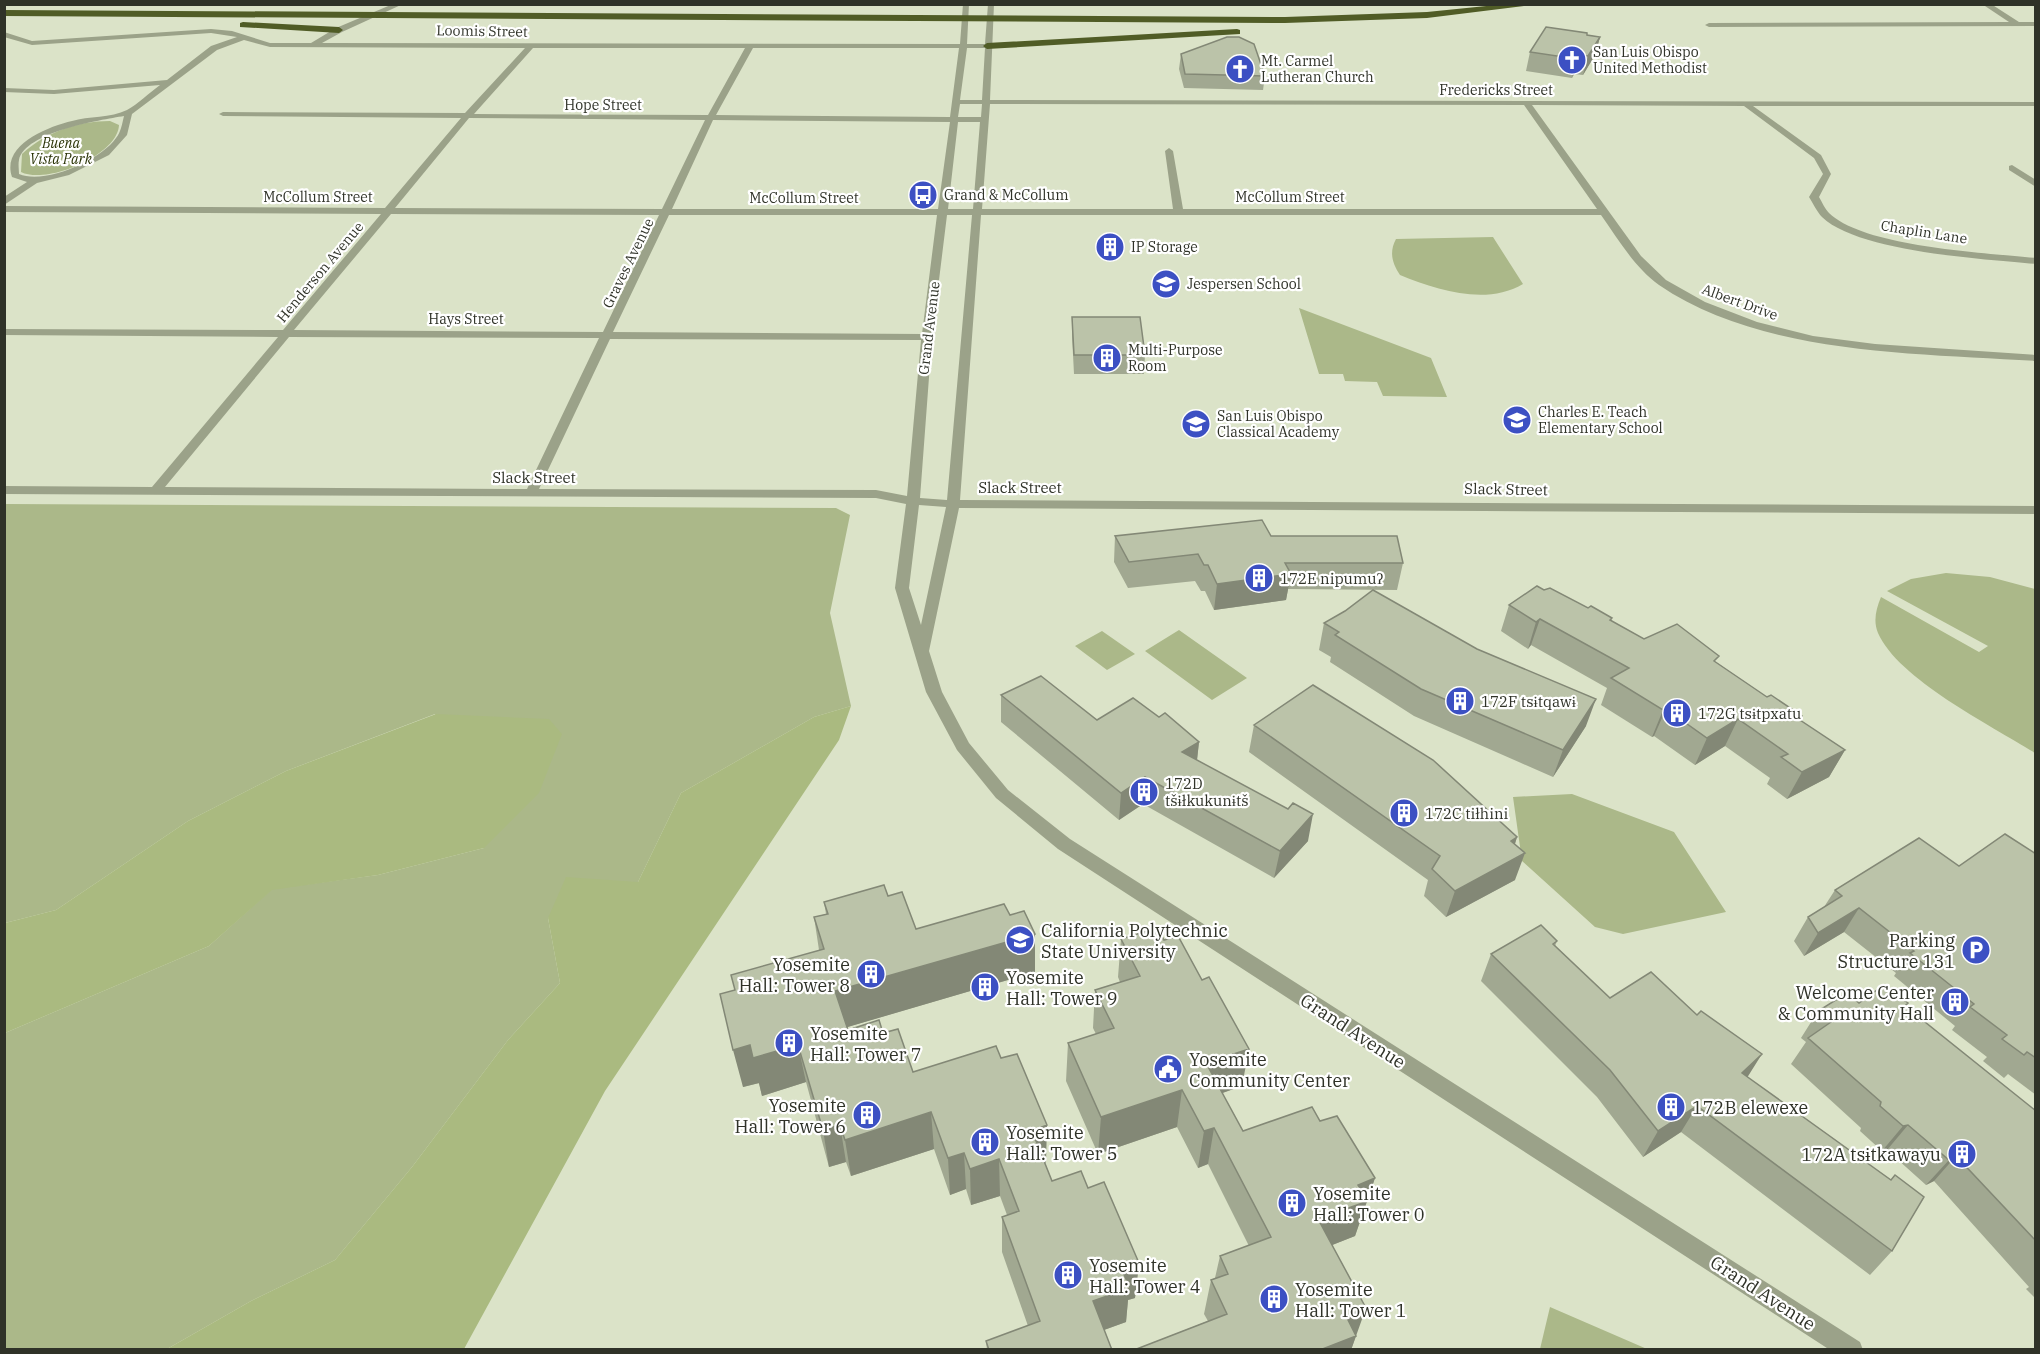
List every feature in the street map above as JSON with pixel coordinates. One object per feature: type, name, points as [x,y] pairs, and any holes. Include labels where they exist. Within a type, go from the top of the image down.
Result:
[{"type":"highway","points":[[369,4],[411,5]]},
{"type":"highway","points":[[4,15],[1285,20],[1378,18],[1536,4]]},
{"type":"highway","points":[[952,8],[970,6]]},
{"type":"highway","points":[[1128,9],[1150,9]]},
{"type":"highway","points":[[1183,9],[1227,10]]},
{"type":"highway","points":[[4,15],[339,30]]},
{"type":"highway","points":[[1266,30],[1360,23],[1378,18]]},
{"type":"highway","points":[[987,46],[1242,31]]},
{"type":"street","points":[[313,45],[339,30],[400,4]]},
{"type":"street","points":[[1985,4],[2036,34]]},
{"type":"street","name":"Grand Avenue","points":[[970,6],[953,120],[927,337],[913,501],[902,588],[934,692],[963,746],[1002,794],[1064,844],[1852,1350]]},
{"type":"street","name":"Grand Avenue","points":[[922,649],[953,504],[986,102],[987,46],[992,7]]},
{"type":"street","points":[[1709,25],[2036,24]]},
{"type":"street","name":"Loomis Street","points":[[4,34],[32,43],[194,31],[223,32],[270,45],[987,46]]},
{"type":"street","points":[[33,182],[15,175],[15,160],[28,143],[61,126],[128,112],[214,48],[242,39]]},
{"type":"street","points":[[15,45],[32,43]]},
{"type":"street","name":"Henderson Avenue","points":[[156,490],[466,117],[531,45]]},
{"type":"street","name":"Graves Avenue","points":[[531,493],[710,119],[750,46]]},
{"type":"street","points":[[4,90],[54,92],[167,82]]},
{"type":"street","name":"Fredericks Street","points":[[956,102],[2036,104]]},
{"type":"street","name":"Albert Drive","points":[[1527,104],[1637,258],[1662,282],[1701,304],[1753,324],[1813,339],[2036,358]]},
{"type":"street","name":"Chaplin Lane","points":[[1747,105],[1818,157],[1827,174],[1814,197],[1816,204],[1828,217],[1840,225],[1874,238],[1915,247],[2036,261]]},
{"type":"street","points":[[4,202],[33,182],[63,174],[94,160],[115,146],[126,128],[128,112]]},
{"type":"street","name":"Hope Street","points":[[223,114],[984,120]]},
{"type":"street","points":[[1169,151],[1178,210]]},
{"type":"street","points":[[2012,168],[2036,184]]},
{"type":"street","name":"McCollum Street","points":[[4,209],[1603,212]]},
{"type":"street","name":"Hays Street","points":[[4,332],[927,337]]},
{"type":"street","name":"Slack Street","points":[[4,490],[876,494],[913,501],[953,504],[2036,510]]},
{"type":"green space","name":"Buena Vista Park","points":[[110,121],[119,125],[116,136],[107,147],[79,165],[47,174],[33,175],[21,172],[22,154],[41,140],[63,129],[86,123]]},
{"type":"green space","points":[[1493,237],[1523,284],[1509,291],[1478,295],[1430,286],[1400,275],[1392,257],[1396,239]]},
{"type":"green space","points":[[1299,308],[1431,358],[1447,397],[1383,396],[1377,382],[1345,381],[1343,374],[1319,374]]},
{"type":"green space","points":[[5,504],[836,508],[850,515],[830,613],[851,706],[814,717],[681,793],[638,882],[548,918],[560,983],[508,1040],[412,1167],[335,1260],[251,1301],[167,1349],[5,1350],[5,1033],[209,946],[272,889],[378,875],[484,848],[435,714],[286,771],[188,821],[56,910],[5,923]]},
{"type":"green space","points":[[1946,573],[1990,577],[2035,589],[2035,753],[1925,684],[1889,650],[1878,633],[1876,615],[1881,597],[1979,652],[1988,646],[1887,591],[1911,579]]},
{"type":"green space","points":[[1179,630],[1247,678],[1212,700],[1145,651]]},
{"type":"green space","points":[[1102,631],[1135,654],[1107,670],[1075,646]]},
{"type":"green space","points":[[851,706],[839,740],[605,1091],[464,1349],[167,1349],[251,1301],[335,1260],[412,1167],[508,1040],[560,983],[548,918],[566,877],[638,882],[681,793],[814,717]]},
{"type":"green space","points":[[436,714],[549,719],[562,734],[539,793],[484,848],[378,875],[272,890],[209,946],[5,1033],[5,923],[56,910],[188,821],[286,771]]},
{"type":"green space","points":[[1572,794],[1674,832],[1726,912],[1623,934],[1595,927],[1522,861],[1513,797]]},
{"type":"green space","points":[[1550,1307],[1647,1349],[1540,1349]]},
{"type":"building","points":[[1546,27],[1600,37],[1588,56],[1579,55],[1577,59],[1530,52]]},
{"type":"building","points":[[1227,37],[1239,37],[1254,44],[1265,76],[1185,74],[1181,54]]},
{"type":"building","points":[[1072,317],[1140,317],[1145,355],[1074,355]]},
{"type":"building","points":[[1262,520],[1271,536],[1397,536],[1403,563],[1285,563],[1291,574],[1217,584],[1208,565],[1204,565],[1198,554],[1129,562],[1115,536]]},
{"type":"building","points":[[1537,586],[1544,590],[1550,588],[1588,608],[1591,606],[1612,618],[1610,620],[1644,639],[1677,624],[1719,656],[1714,661],[1767,697],[1771,695],[1802,716],[1800,720],[1845,750],[1802,772],[1781,757],[1788,754],[1738,719],[1707,738],[1666,709],[1663,710],[1611,678],[1629,668],[1540,619],[1536,622],[1509,605]]},
{"type":"building","points":[[1373,590],[1477,649],[1596,699],[1563,750],[1421,689],[1335,635],[1339,632],[1324,623]]},
{"type":"building","points":[[1041,676],[1097,720],[1133,698],[1159,717],[1165,713],[1199,742],[1182,752],[1288,809],[1293,803],[1313,814],[1280,851],[1145,777],[1121,793],[1001,695]]},
{"type":"building","points":[[1313,685],[1433,760],[1517,837],[1511,841],[1525,853],[1455,891],[1432,869],[1440,856],[1254,725]]},
{"type":"building","points":[[2005,834],[2036,854],[2036,1058],[2027,1052],[2024,1055],[2002,1039],[2007,1035],[1970,1007],[1974,1004],[1910,953],[1914,951],[1859,908],[1818,933],[1808,917],[1842,896],[1835,890],[1919,838],[1959,866]]},
{"type":"building","points":[[884,885],[888,896],[902,892],[916,929],[1004,904],[1010,915],[1024,911],[1035,934],[835,991],[848,1030],[879,1020],[883,1033],[898,1029],[913,1072],[996,1046],[1001,1058],[1017,1054],[1047,1125],[1032,1131],[1052,1181],[1081,1171],[1088,1188],[1104,1182],[1139,1263],[1122,1270],[1130,1288],[1093,1301],[1112,1350],[989,1350],[986,1341],[1040,1321],[1002,1217],[1019,1211],[999,1159],[970,1169],[964,1153],[948,1158],[931,1112],[845,1140],[840,1125],[823,1130],[798,1045],[753,1058],[750,1045],[733,1050],[720,994],[735,990],[731,975],[824,949],[814,917],[828,914],[824,902]]},
{"type":"building","points":[[1541,925],[1557,941],[1553,944],[1610,998],[1651,972],[1697,1015],[1701,1011],[1762,1054],[1742,1073],[1891,1180],[1895,1175],[1924,1197],[1892,1251],[1697,1106],[1658,1131],[1610,1070],[1491,954]]},
{"type":"building","points":[[1157,928],[1164,940],[1178,936],[1202,980],[1209,977],[1249,1049],[1206,1063],[1243,1131],[1312,1107],[1320,1121],[1337,1116],[1375,1178],[1358,1185],[1368,1201],[1318,1219],[1366,1308],[1346,1316],[1356,1336],[1320,1350],[1134,1350],[1227,1314],[1211,1280],[1228,1274],[1220,1256],[1271,1237],[1214,1128],[1204,1131],[1182,1090],[1101,1117],[1068,1043],[1114,1028],[1095,990],[1140,976],[1121,939]]},
{"type":"building","points":[[1884,985],[1908,1003],[1905,1006],[2036,1111],[2036,1241],[1956,1156],[1949,1160],[1908,1125],[1903,1126],[1880,1106],[1881,1102],[1808,1038],[1831,1022],[1818,1011],[1847,993],[1859,1003]]},
{"type":"place","name":"San Luis Obispo United Methodist","points":[[1572,60]]},
{"type":"place","name":"Mt. Carmel Lutheran Church","points":[[1240,69]]},
{"type":"place","name":"Grand & McCollum","points":[[923,195]]},
{"type":"place","name":"IP Storage","points":[[1110,247]]},
{"type":"place","name":"Jespersen School","points":[[1166,284]]},
{"type":"place","name":"Multi-Purpose Room","points":[[1107,358]]},
{"type":"place","name":"Charles E. Teach Elementary School","points":[[1517,420]]},
{"type":"place","name":"San Luis Obispo Classical Academy","points":[[1196,424]]},
{"type":"place","name":"172E nipumuʔ","points":[[1259,578]]},
{"type":"place","name":"172F tsɨtqawɨ","points":[[1460,701]]},
{"type":"place","name":"172G tsɨtpxatu","points":[[1677,713]]},
{"type":"place","name":"172D tšɨłkukunɨtš","points":[[1144,792]]},
{"type":"place","name":"172C tiłhini","points":[[1404,813]]},
{"type":"place","name":"California Polytechnic State University","points":[[1020,940]]},
{"type":"place","name":"Parking Structure 131","points":[[1976,950]]},
{"type":"place","name":"Yosemite Hall: Tower 8","points":[[871,974]]},
{"type":"place","name":"Yosemite Hall: Tower 9","points":[[985,987]]},
{"type":"place","name":"Welcome Center & Community Hall","points":[[1955,1002]]},
{"type":"place","name":"Yosemite Hall: Tower 7","points":[[789,1043]]},
{"type":"place","name":"Yosemite Community Center","points":[[1168,1069]]},
{"type":"place","name":"172B elewexe","points":[[1671,1107]]},
{"type":"place","name":"Yosemite Hall: Tower 6","points":[[867,1115]]},
{"type":"place","name":"Yosemite Hall: Tower 5","points":[[985,1142]]},
{"type":"place","name":"172A tsɨtkawayu","points":[[1962,1154]]},
{"type":"place","name":"Yosemite Hall: Tower 0","points":[[1292,1203]]},
{"type":"place","name":"Yosemite Hall: Tower 4","points":[[1068,1275]]},
{"type":"place","name":"Yosemite Hall: Tower 1","points":[[1274,1299]]}]
